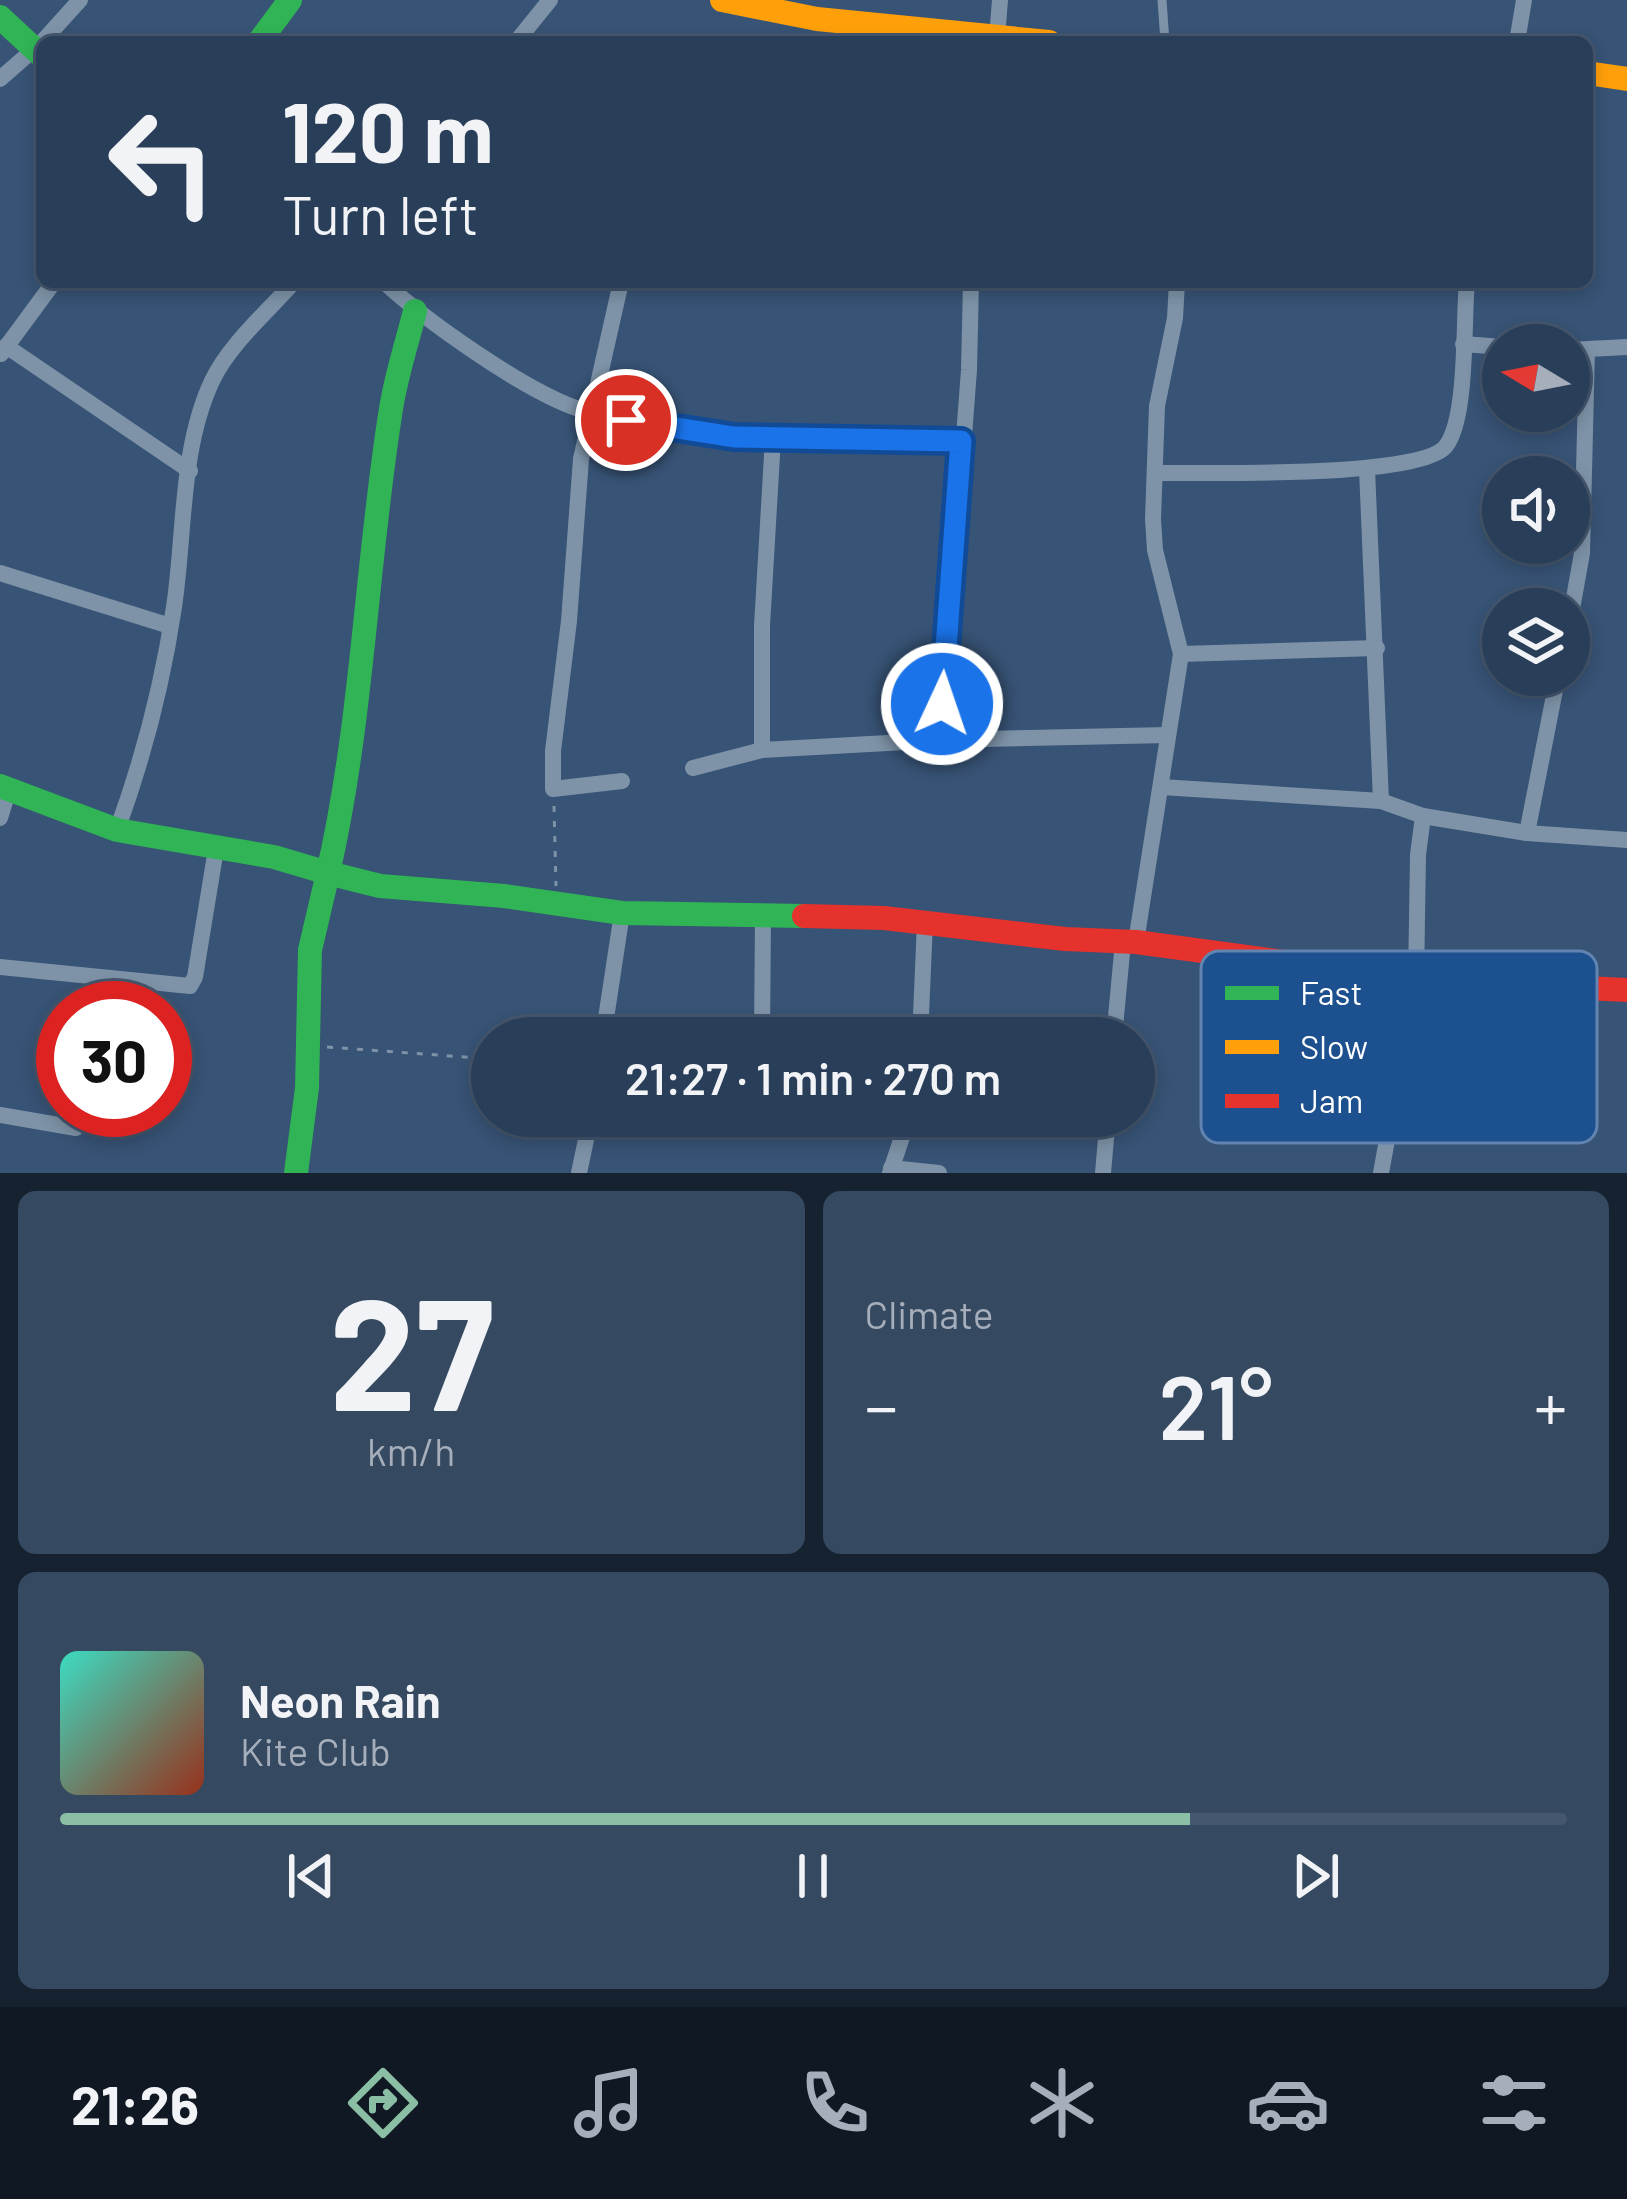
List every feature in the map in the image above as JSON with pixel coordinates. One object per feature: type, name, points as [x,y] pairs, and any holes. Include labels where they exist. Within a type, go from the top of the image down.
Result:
[{"type":"street","points":[[50,36],[80,0]]},
{"type":"street","points":[[263,36],[290,0]]},
{"type":"street","points":[[521,36],[550,0]]},
{"type":"street","points":[[722,0],[828,31],[949,36]]},
{"type":"street","points":[[997,36],[1000,0]]},
{"type":"street","points":[[1518,36],[1524,0]]},
{"type":"street","points":[[0,17],[36,45]]},
{"type":"street","points":[[0,79],[36,51]]},
{"type":"street","points":[[1593,74],[1627,79]]},
{"type":"street","points":[[50,288],[3,351],[190,471]]},
{"type":"street","points":[[117,830],[148,725],[170,626],[195,434],[214,376],[289,288]]},
{"type":"street","points":[[390,288],[415,311],[554,398],[592,412],[688,433],[961,441]]},
{"type":"street","points":[[620,288],[577,494],[554,789],[622,782]]},
{"type":"street","points":[[941,740],[971,288]]},
{"type":"street","points":[[1117,1017],[1181,654],[1155,550],[1157,406],[1177,288]]},
{"type":"street","points":[[1156,473],[1366,469],[1435,456],[1449,443],[1459,400],[1467,288]]},
{"type":"street","points":[[296,1173],[308,1047],[310,950],[342,812],[362,677],[391,406],[415,311]]},
{"type":"street","points":[[1463,344],[1482,345]]},
{"type":"street","points":[[1590,349],[1627,347]]},
{"type":"street","points":[[1576,588],[1582,554],[1580,432]]},
{"type":"street","points":[[762,750],[761,645],[773,438]]},
{"type":"street","points":[[1366,469],[1381,801]]},
{"type":"street","points":[[0,573],[170,626]]},
{"type":"street","points":[[1181,654],[1377,648]]},
{"type":"street","points":[[1527,833],[1554,696]]},
{"type":"street","points":[[693,767],[762,750],[1168,735]]},
{"type":"street","points":[[1161,787],[1381,801],[1423,816],[1527,833],[1627,840]]},
{"type":"street","points":[[0,818],[5,788],[117,830],[274,857],[380,886],[504,896],[622,913],[831,915],[1201,952]]},
{"type":"street","points":[[1416,951],[1423,816]]},
{"type":"street","points":[[0,967],[190,986],[216,849]]},
{"type":"street","points":[[607,1017],[622,913]]},
{"type":"street","points":[[762,1017],[763,917]]},
{"type":"street","points":[[921,1017],[926,922]]},
{"type":"street","points":[[1597,988],[1627,989]]},
{"type":"street","points":[[0,1115],[36,1121]]},
{"type":"street","points":[[579,1173],[587,1137]]},
{"type":"street","points":[[902,1137],[890,1170],[939,1173]]},
{"type":"street","points":[[1103,1173],[1106,1137]]},
{"type":"street","points":[[1381,1173],[1386,1143]]},
{"type":"lane","points":[[1165,1],[1166,36]]},
{"type":"path","points":[[554,789],[556,906]]},
{"type":"path","points":[[308,1047],[471,1057]]},
{"type":"traffic: fast","points":[[263,36],[290,0]]},
{"type":"traffic: fast","points":[[0,17],[36,50]]},
{"type":"traffic: fast","points":[[0,786],[117,830],[274,857],[328,873],[357,700],[391,409],[415,311]]},
{"type":"traffic: fast","points":[[296,1173],[307,1088],[310,950],[328,873],[380,886],[504,896],[622,913],[804,916]]},
{"type":"traffic: slow","points":[[722,0],[817,19],[988,36]]},
{"type":"traffic: slow","points":[[1593,74],[1627,79]]},
{"type":"traffic: jam","points":[[804,916],[884,918],[1202,951]]},
{"type":"traffic: jam","points":[[1597,989],[1627,990]]},
{"type":"route","points":[[626,420],[734,437],[961,441],[942,704]]}]
